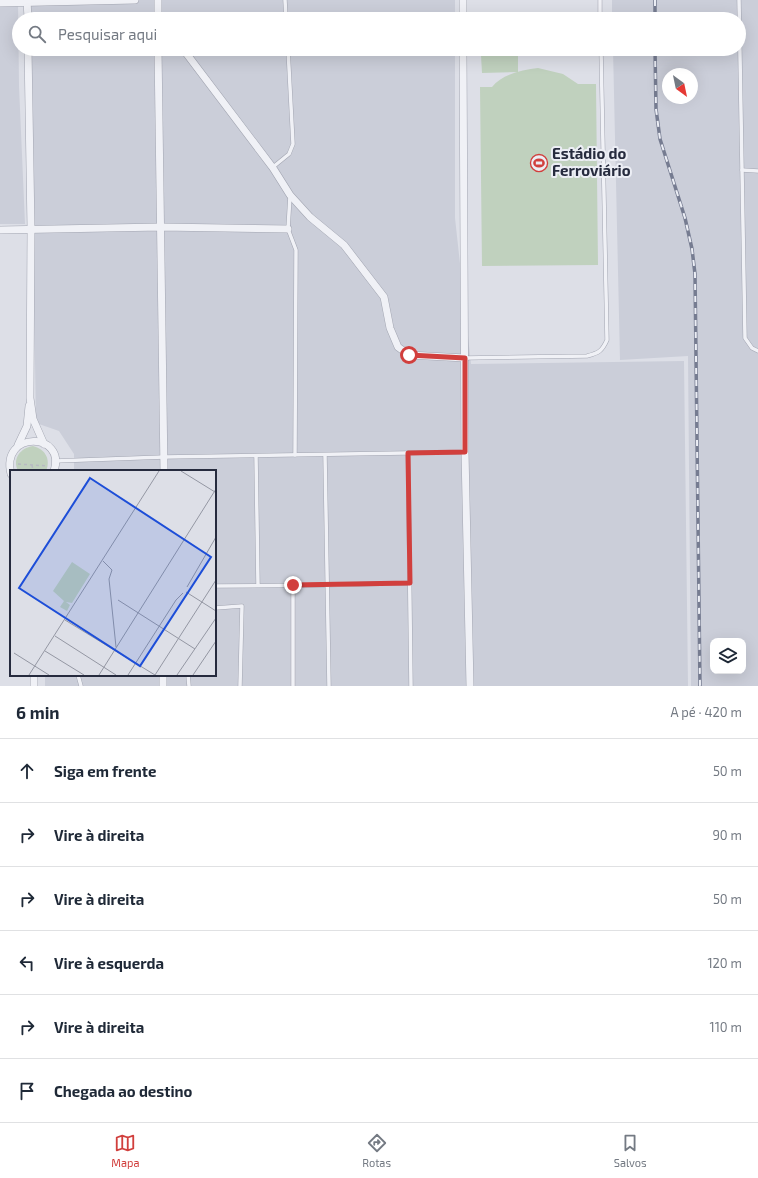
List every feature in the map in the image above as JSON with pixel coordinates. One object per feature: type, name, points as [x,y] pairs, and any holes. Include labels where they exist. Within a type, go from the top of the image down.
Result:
[{"type":"street","points":[[0,3],[27,1],[135,0]]},
{"type":"street","points":[[158,0],[159,12]]},
{"type":"street","points":[[463,0],[463,12]]},
{"type":"street","points":[[27,1],[28,12]]},
{"type":"street","points":[[11,470],[10,463],[13,450],[18,445],[26,426],[30,398],[31,230],[28,56]]},
{"type":"street","points":[[158,56],[164,470]]},
{"type":"street","points":[[189,56],[273,168],[290,195],[310,217],[344,245],[384,297],[390,328],[398,347],[409,355],[465,358]]},
{"type":"street","points":[[463,56],[465,452],[470,686]]},
{"type":"street","points":[[0,230],[161,227],[288,229]]},
{"type":"street","points":[[30,398],[33,419],[44,444]]},
{"type":"street","points":[[18,445],[31,440],[38,441],[50,448],[54,454],[54,470]]},
{"type":"lane","points":[[285,0],[286,12]]},
{"type":"lane","points":[[600,0],[600,12]]},
{"type":"lane","points":[[739,0],[739,12]]},
{"type":"lane","points":[[273,168],[289,154],[292,144],[288,56]]},
{"type":"lane","points":[[465,358],[587,356],[596,354],[603,348],[607,340],[601,56]]},
{"type":"lane","points":[[740,56],[745,338],[752,348],[758,351]]},
{"type":"lane","points":[[742,170],[758,171]]},
{"type":"lane","points":[[290,195],[288,229],[296,250],[295,455]]},
{"type":"lane","points":[[55,461],[164,457],[465,452]]},
{"type":"lane","points":[[408,453],[411,686]]},
{"type":"lane","points":[[325,455],[328,585],[328,686]]},
{"type":"lane","points":[[256,456],[258,586]]},
{"type":"lane","points":[[216,586],[410,583]]},
{"type":"lane","points":[[293,585],[293,686]]},
{"type":"lane","points":[[216,608],[242,606],[240,686]]},
{"type":"lane","points":[[78,676],[80,686]]},
{"type":"path","points":[[10,463],[48,466]]},
{"type":"path","points":[[32,465],[33,470]]},
{"type":"shaded area","points":[[0,0],[18,0],[18,12],[12,12],[12,56],[19,56],[25,224],[0,224]]},
{"type":"shaded area","points":[[29,0],[455,0],[455,12],[30,12]]},
{"type":"shaded area","points":[[612,0],[758,0],[758,686],[691,686],[688,356],[620,360],[613,56],[746,56],[746,12],[612,12]]},
{"type":"shaded area","points":[[30,56],[455,56],[455,218],[471,364],[684,361],[688,686],[45,686],[45,676],[216,676],[216,470],[74,470],[74,454],[59,431],[36,423]]},
{"type":"green space","points":[[481,56],[518,56],[518,72],[482,73]]},
{"type":"green space","name":"Estádio do Ferroviário","points":[[538,68],[563,74],[578,84],[596,84],[598,265],[482,266],[480,87],[492,87],[501,79],[519,71]]},
{"type":"green space","points":[[28,447],[37,447],[44,452],[48,462],[46,470],[18,470],[16,462],[18,455]]},
{"type":"railway","points":[[655,0],[655,12]]},
{"type":"railway","points":[[655,56],[656,109],[660,139],[685,218],[692,249],[695,274],[700,686]]},
{"type":"place","name":"Estádio do Ferroviário","points":[[539,163]]},
{"type":"route","points":[[293,585],[410,583],[408,453],[465,452],[465,358],[419,357],[409,355]]}]
